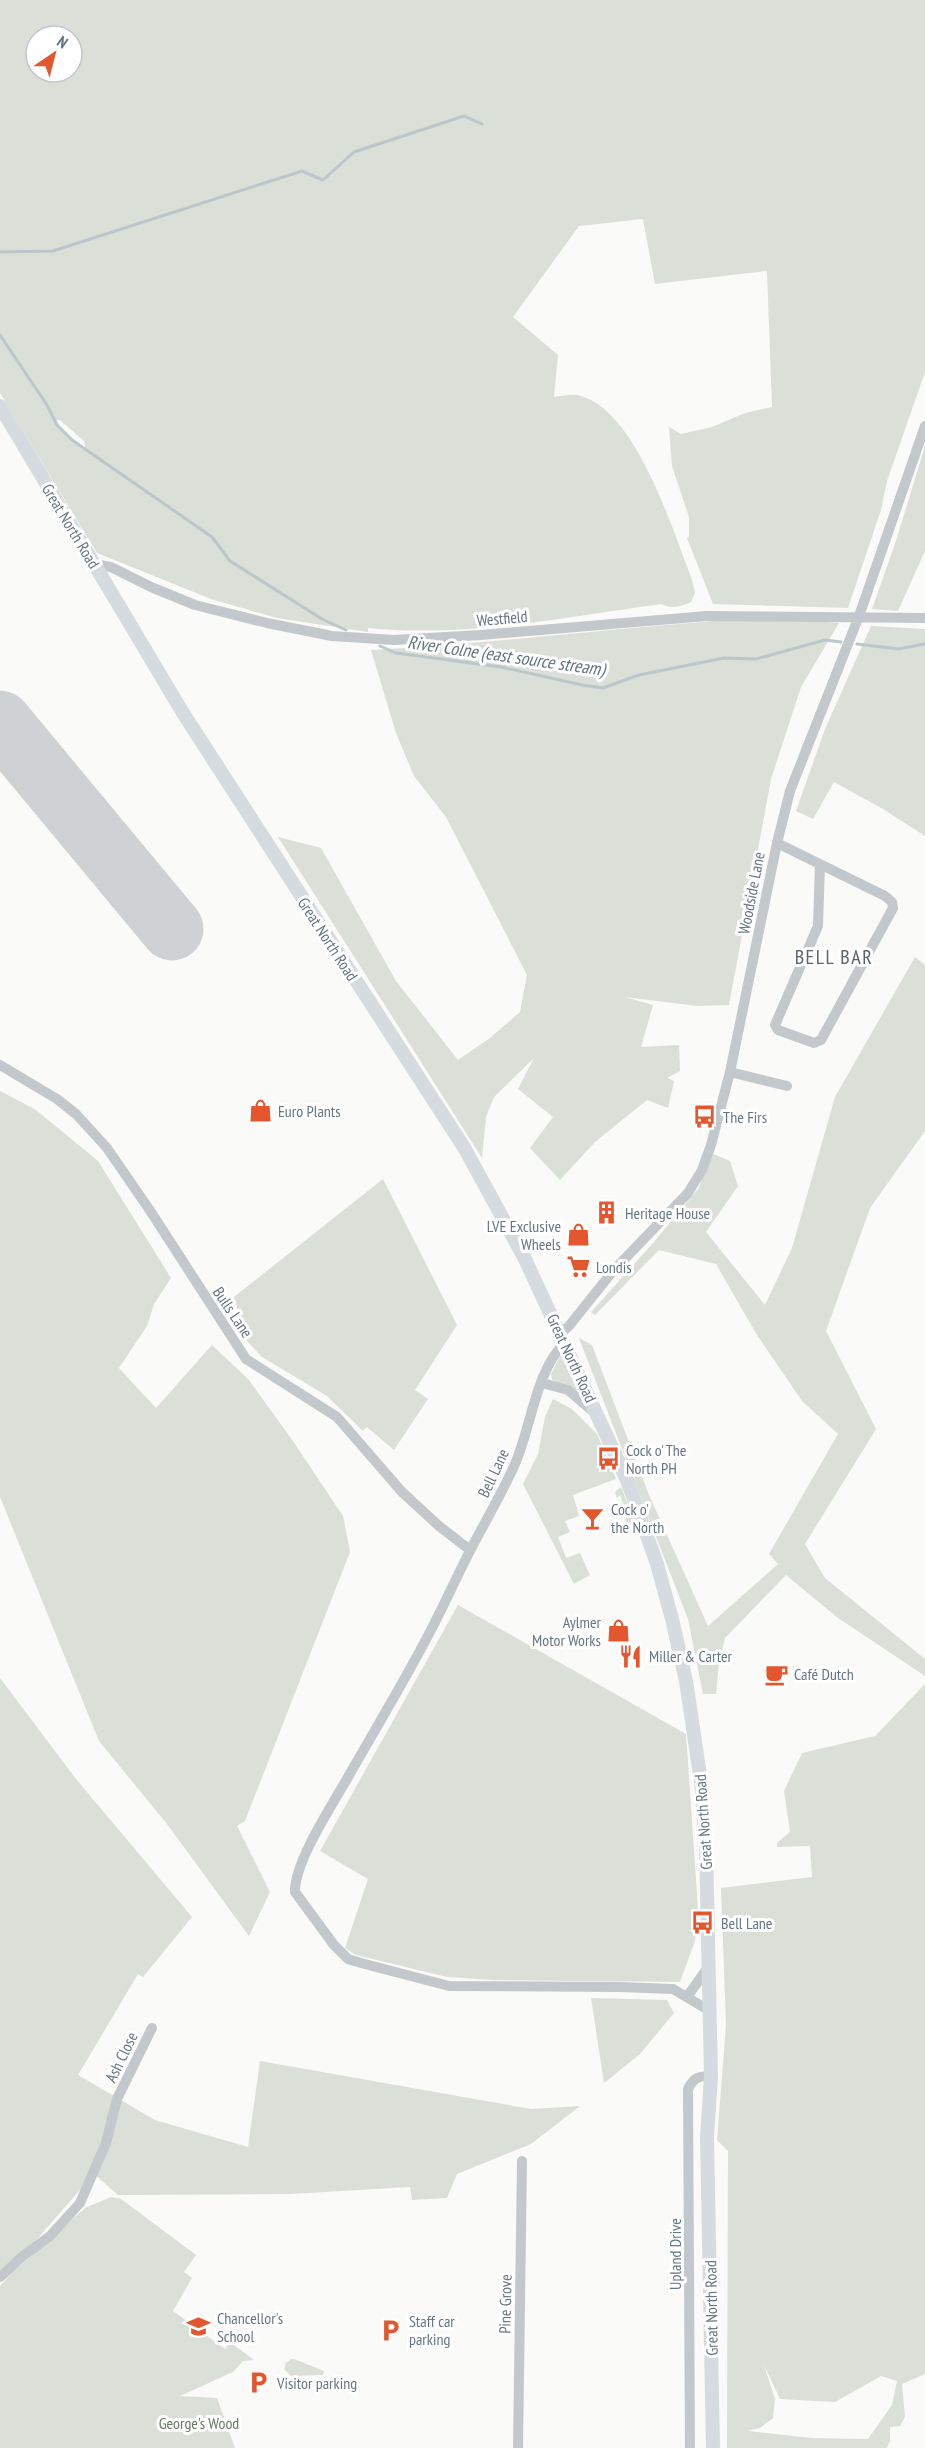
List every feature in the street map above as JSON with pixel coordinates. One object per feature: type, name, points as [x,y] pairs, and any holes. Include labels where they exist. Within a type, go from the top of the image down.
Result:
[{"type":"main road","name":"Great North Road","points":[[0,406],[183,714],[465,1149],[525,1259],[563,1338],[627,1480],[657,1564],[686,1681],[701,1782],[706,1846],[711,2076],[707,2137],[713,2448]]},
{"type":"street","name":"Woodside Lane","points":[[563,1338],[569,1326],[613,1271],[688,1193],[702,1170],[730,1072],[777,843],[790,791],[859,616],[925,426]]},
{"type":"street","name":"Westfield","points":[[93,564],[111,567],[151,587],[195,604],[278,626],[332,636],[394,640],[707,615],[925,618]]},
{"type":"street","points":[[777,843],[820,864],[885,896],[892,902],[893,908],[821,1040],[814,1043],[778,1030],[775,1025],[818,926],[820,864]]},
{"type":"street","name":"Bulls Lane","points":[[0,1065],[57,1099],[76,1114],[107,1148],[246,1359],[338,1417],[402,1492],[439,1526],[470,1550]]},
{"type":"street","points":[[730,1072],[787,1086]]},
{"type":"street","name":"Bell Lane","points":[[563,1338],[542,1383],[516,1461],[503,1490],[425,1641],[323,1820],[297,1872],[295,1892],[334,1945],[348,1959],[361,1963],[449,1986],[673,1989],[710,2011]]},
{"type":"street","points":[[542,1383],[567,1390],[599,1416]]},
{"type":"street","points":[[687,1997],[709,1966]]},
{"type":"street","name":"Ash Close","points":[[0,2277],[22,2256],[50,2235],[80,2203],[106,2143],[117,2099],[152,2028]]},
{"type":"street","name":"Upland Drive","points":[[690,2448],[688,2089],[698,2076],[711,2076]]},
{"type":"street","name":"Pine Grove","points":[[518,2448],[522,2161]]},
{"type":"green space","points":[[0,0],[925,0],[925,372],[887,481],[881,510],[848,608],[713,604],[687,538],[689,537],[689,517],[672,466],[669,427],[681,434],[712,427],[745,413],[772,407],[767,271],[655,284],[643,219],[579,226],[513,317],[558,355],[554,397],[577,395],[598,404],[617,422],[634,445],[663,503],[692,580],[695,593],[691,602],[680,606],[672,607],[661,604],[515,625],[441,630],[368,628],[368,632],[277,618],[211,599],[97,553],[0,393]],"holes":[[[60,420],[84,441],[86,451],[67,437],[55,422]]]},
{"type":"green space","points":[[925,446],[925,551],[898,611],[872,609],[896,541]]},
{"type":"green space","points":[[730,620],[800,620],[839,623],[801,687],[771,779],[729,1005],[697,1006],[625,997],[653,1005],[641,1047],[679,1045],[680,1071],[667,1078],[674,1081],[668,1108],[647,1100],[595,1142],[560,1180],[530,1148],[553,1117],[518,1089],[534,1058],[494,1097],[486,1117],[482,1158],[278,837],[321,848],[396,981],[458,1060],[490,1038],[520,1012],[527,975],[446,817],[414,776],[396,733],[371,650]]},
{"type":"green space","points":[[871,626],[925,629],[925,836],[834,782],[813,819],[796,811],[825,729]]},
{"type":"green space","points":[[915,957],[925,965],[925,1131],[870,1208],[826,1331],[876,1429],[805,1544],[825,1578],[925,1659],[925,1676],[838,1618],[786,1575],[725,1638],[719,1663],[716,1694],[703,1694],[688,1619],[579,1338],[592,1345],[649,1495],[708,1626],[778,1564],[769,1554],[838,1434],[802,1401],[757,1335],[716,1264],[659,1250],[595,1315],[591,1312],[699,1188],[711,1153],[730,1161],[738,1186],[706,1232],[765,1305],[792,1248],[835,1097]]},
{"type":"green space","points":[[0,1091],[36,1110],[98,1161],[171,1278],[154,1304],[147,1326],[119,1368],[156,1408],[212,1345],[249,1380],[343,1516],[350,1552],[245,1821],[237,1826],[270,1892],[249,1936],[167,1824],[99,1741],[0,1497]]},
{"type":"green space","points":[[383,1179],[457,1325],[415,1390],[428,1399],[394,1450],[367,1427],[363,1431],[327,1396],[262,1357],[247,1341],[234,1297]]},
{"type":"green space","points":[[561,1355],[581,1393],[552,1380],[551,1374]]},
{"type":"green space","points":[[553,1399],[572,1409],[597,1434],[616,1479],[573,1495],[579,1516],[565,1521],[570,1532],[558,1537],[566,1558],[580,1553],[590,1575],[574,1584],[523,1484],[538,1454],[545,1417]]},
{"type":"green space","points":[[621,1487],[636,1526],[631,1528],[625,1520],[628,1516],[620,1495],[617,1498],[615,1492]]},
{"type":"green space","points":[[458,1605],[686,1734],[698,1908],[695,1941],[680,1982],[493,1980],[447,1977],[356,1955],[345,1948],[368,1879],[320,1851]]},
{"type":"green space","points":[[0,1678],[76,1779],[192,1917],[143,1977],[138,1974],[78,2075],[155,2120],[248,2147],[260,2061],[531,2109],[580,2106],[531,2144],[457,2174],[447,2198],[412,2200],[410,2187],[290,2194],[118,2195],[94,2174],[37,2239],[0,2270]]},
{"type":"green space","points":[[925,1684],[925,2374],[902,2384],[905,2417],[900,2426],[890,2427],[890,2441],[887,2448],[727,2448],[728,2151],[717,2140],[726,2025],[721,1888],[812,1877],[810,1846],[777,1847],[777,1843],[790,1832],[784,1791],[802,1753],[875,1736]],"holes":[[[764,2365],[780,2399],[835,2402],[881,2376],[897,2381],[892,2405],[868,2439],[812,2438],[748,2431],[760,2428],[773,2418],[775,2399]]]},
{"type":"green space","points":[[591,1998],[667,2000],[674,2013],[640,2054],[604,2083]]},
{"type":"green space","name":"George's Wood","points":[[111,2197],[121,2199],[196,2255],[184,2272],[192,2278],[173,2311],[225,2349],[230,2342],[254,2360],[243,2361],[233,2372],[180,2396],[217,2398],[235,2448],[0,2448],[0,2286],[85,2208]]},
{"type":"green space","points":[[291,2359],[324,2371],[323,2375],[291,2376],[284,2369],[286,2363]]},
{"type":"waterway","points":[[0,252],[53,251],[302,171],[323,180],[354,152],[464,116],[482,124]]},
{"type":"waterway","name":"River Colne (east source stream)","points":[[0,335],[47,405],[57,425],[72,440],[212,537],[230,561],[322,619],[346,630]]},
{"type":"waterway","name":"River Colne (east source stream)","points":[[380,646],[396,653],[501,667],[603,688],[639,675],[724,658],[756,659],[825,640],[841,642]]},
{"type":"waterway","name":"River Colne (east source stream)","points":[[857,644],[898,649],[925,644]]},
{"type":"runway","points":[[0,722],[172,929]]},
{"type":"place","name":"Euro Plants","points":[[260,1111]]},
{"type":"place","name":"The Firs","points":[[705,1117]]},
{"type":"place","name":"Heritage House","points":[[607,1213]]},
{"type":"place","name":"LVE Exclusive Wheels","points":[[579,1235]]},
{"type":"place","name":"Londis","points":[[578,1267]]},
{"type":"place","name":"Cock o' The North PH","points":[[608,1459]]},
{"type":"place","name":"Cock o' the North","points":[[593,1518]]},
{"type":"place","name":"Aylmer Motor Works","points":[[619,1631]]},
{"type":"place","name":"Miller & Carter","points":[[631,1656]]},
{"type":"place","name":"Café Dutch","points":[[776,1674]]},
{"type":"place","name":"Bell Lane","points":[[703,1923]]},
{"type":"place","name":"Chancellor's School","points":[[199,2327]]},
{"type":"place","name":"Staff car parking","points":[[391,2330]]},
{"type":"place","name":"Visitor parking","points":[[259,2383]]},
{"type":"district","name":"BELL BAR","points":[[834,957]]}]
